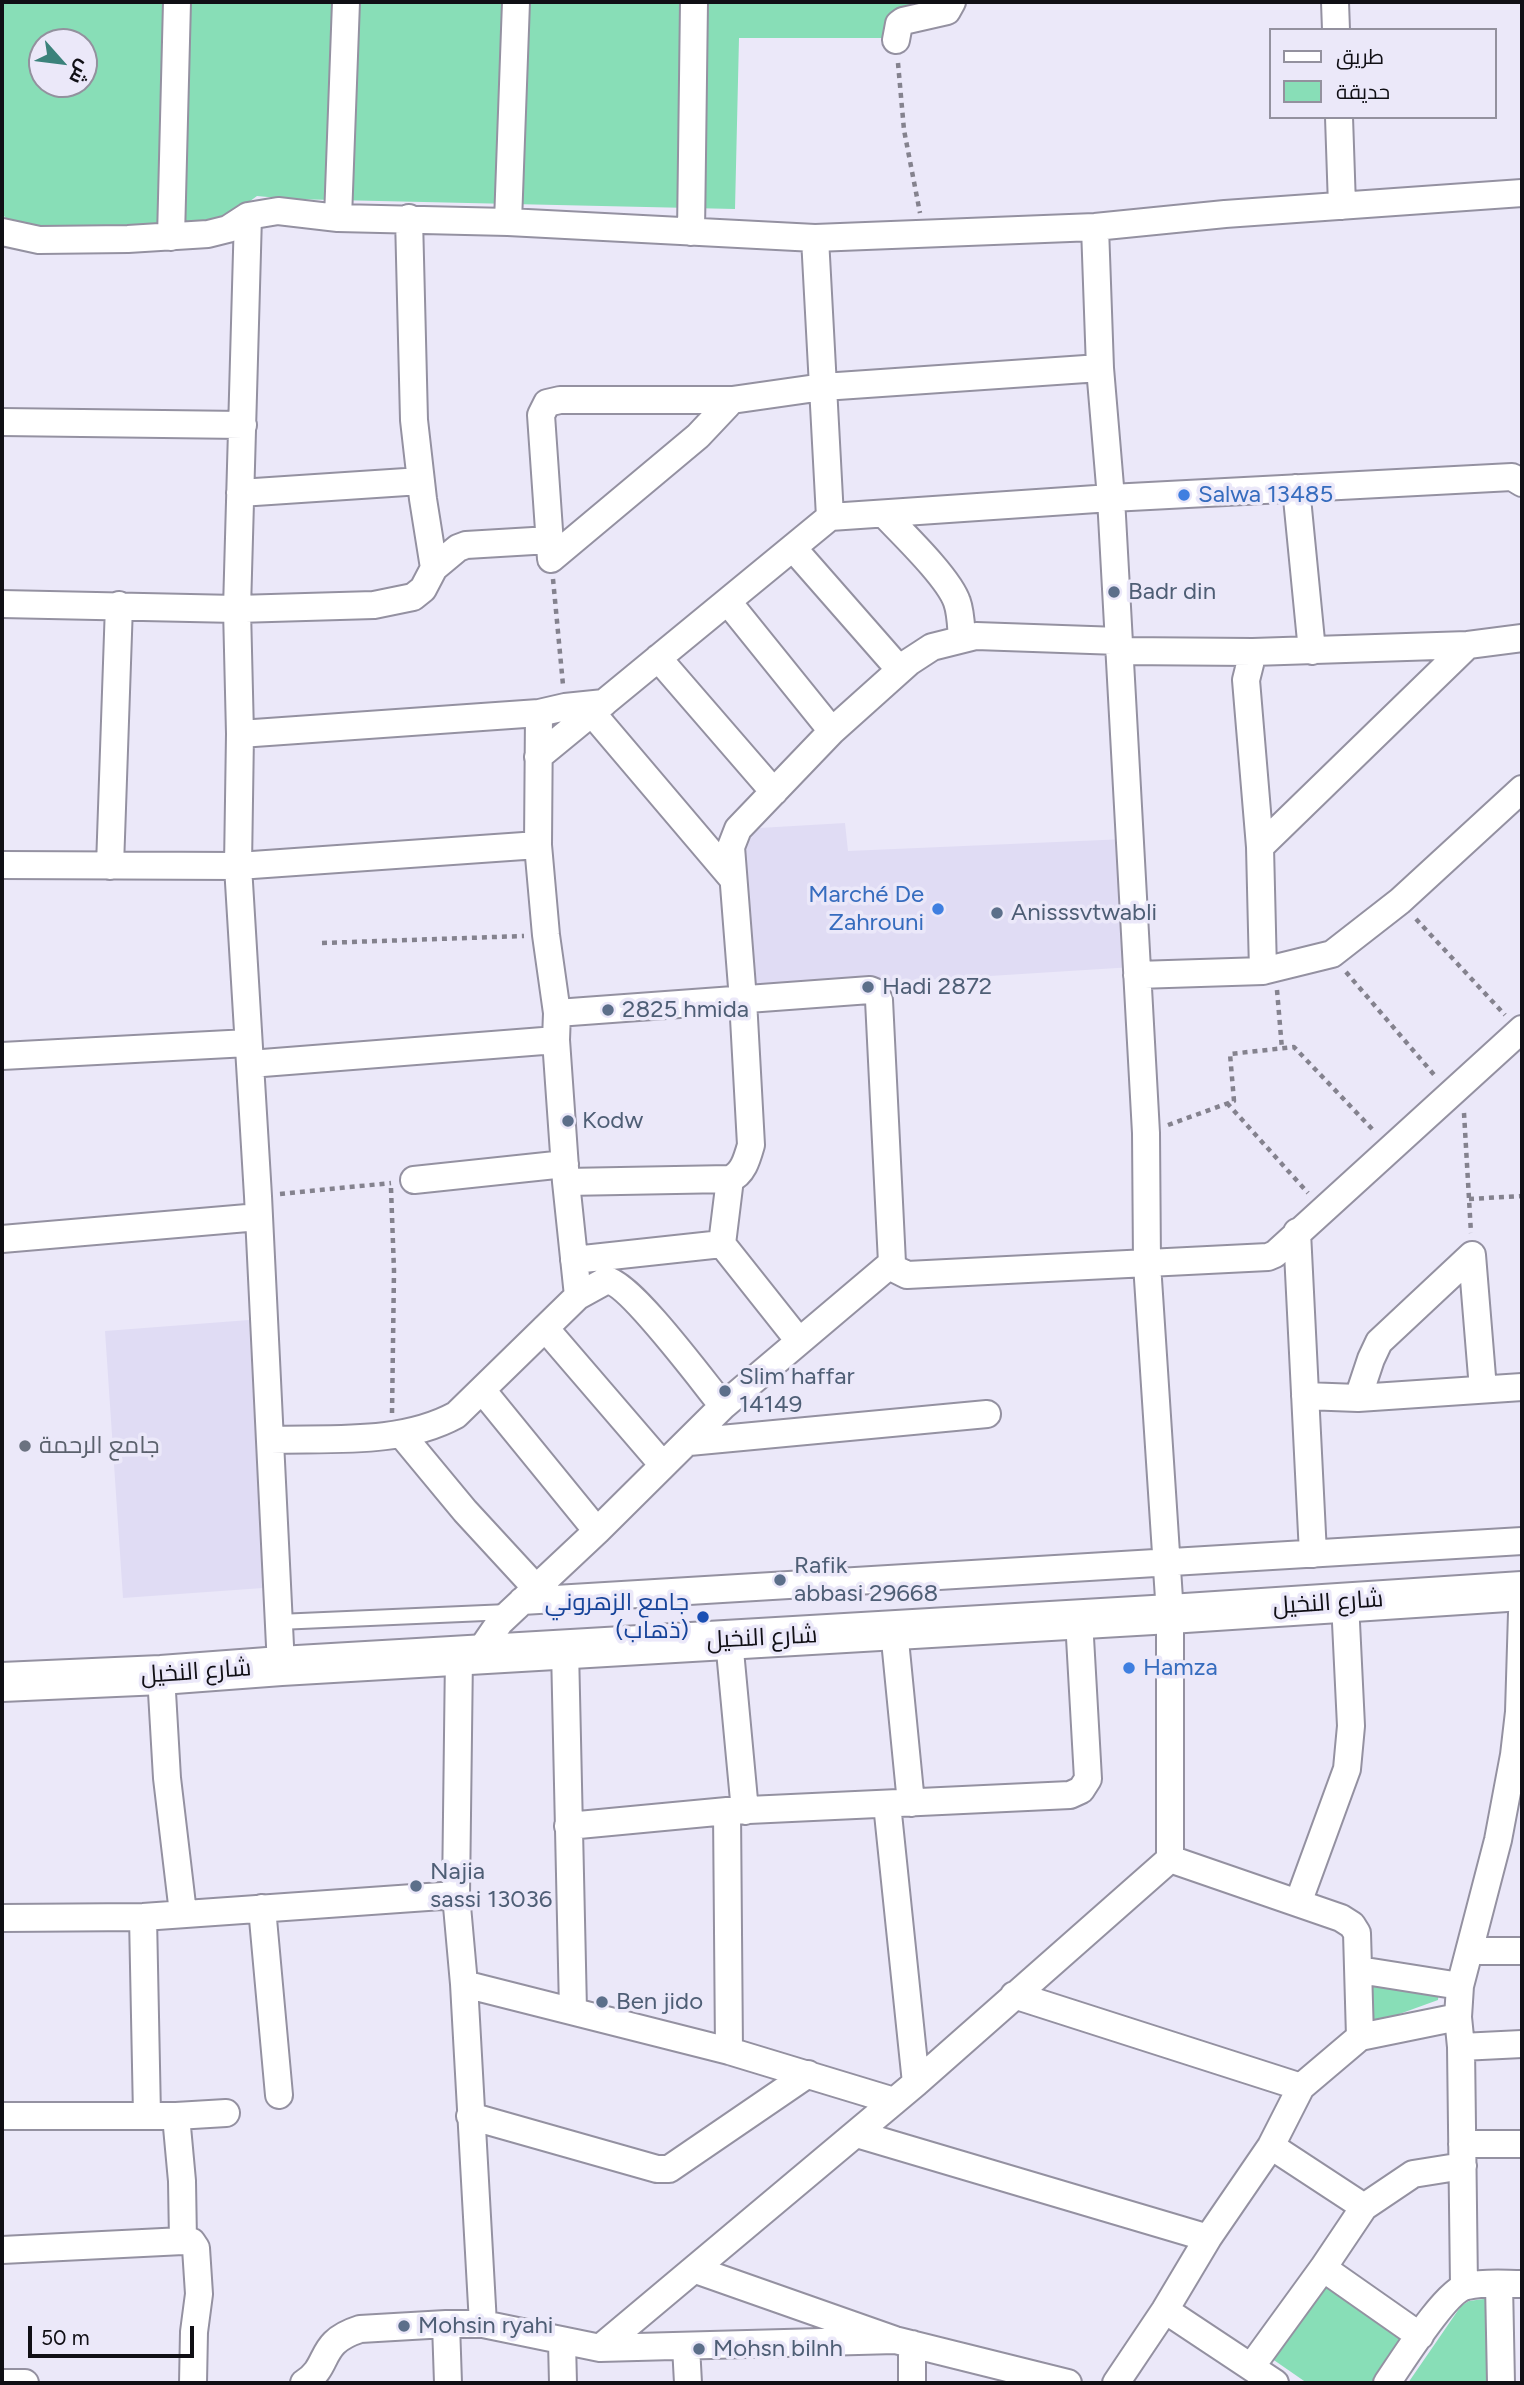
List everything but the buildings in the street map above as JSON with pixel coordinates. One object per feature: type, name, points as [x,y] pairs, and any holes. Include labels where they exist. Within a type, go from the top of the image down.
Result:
[{"type":"main road","name":"شارع النخيل","points":[[2,1682],[161,1675],[1522,1591]]},
{"type":"street","points":[[171,237],[177,2]]},
{"type":"street","points":[[338,218],[346,2]]},
{"type":"street","points":[[508,222],[516,2]]},
{"type":"street","points":[[691,232],[694,2]]},
{"type":"street","points":[[896,40],[899,24],[903,21],[940,15],[947,12],[952,2]]},
{"type":"street","points":[[1335,2],[1336,28]]},
{"type":"street","points":[[1339,119],[1342,206]]},
{"type":"street","points":[[2,232],[39,240],[171,237],[218,232],[248,216],[278,211],[338,218],[508,222],[815,238],[1095,227],[1522,193]]},
{"type":"street","points":[[248,216],[237,609],[240,734],[238,866],[281,1666]]},
{"type":"street","points":[[409,218],[414,420],[435,568]]},
{"type":"street","points":[[600,2348],[857,2134],[1170,1859],[1170,1614],[1147,1264],[1146,1133],[1111,498],[1100,368],[1095,227]]},
{"type":"street","points":[[815,238],[830,517]]},
{"type":"street","points":[[550,549],[541,415],[547,403],[560,400],[732,400],[823,387],[1100,368]]},
{"type":"street","points":[[2,604],[237,609],[374,605],[413,597],[423,589],[435,568],[457,548],[466,545],[550,549],[698,436],[732,400]]},
{"type":"street","points":[[2,422],[243,425]]},
{"type":"street","points":[[538,757],[830,517],[1111,498],[1512,477],[1522,483]]},
{"type":"street","points":[[240,493],[421,481]]},
{"type":"street","points":[[1296,488],[1312,651]]},
{"type":"street","points":[[884,514],[942,578],[956,599],[962,639]]},
{"type":"street","points":[[793,548],[900,670]]},
{"type":"street","points":[[728,602],[832,731]]},
{"type":"street","points":[[110,866],[118,605]]},
{"type":"street","points":[[403,1182],[565,1173],[730,1179],[737,1176],[743,1168],[751,1145],[731,847],[733,837],[748,817],[832,731],[900,670],[932,647],[976,636],[1253,652],[1468,645],[1522,638]]},
{"type":"street","points":[[1260,847],[1468,645]]},
{"type":"street","points":[[1253,652],[1246,680],[1269,970]]},
{"type":"street","points":[[658,658],[774,792]]},
{"type":"street","points":[[240,734],[539,713],[565,707],[598,708],[733,879]]},
{"type":"street","points":[[539,713],[538,845],[546,935],[557,1013],[556,1040],[565,1173],[578,1296]]},
{"type":"street","points":[[1137,975],[1269,970],[1332,954],[1400,901],[1522,789]]},
{"type":"street","points":[[2,864],[238,866],[538,845]]},
{"type":"street","points":[[557,1013],[870,990],[878,995],[892,1263],[895,1269],[907,1275],[1268,1257],[1275,1254],[1521,1030]]},
{"type":"street","points":[[2,1056],[249,1053],[556,1040]]},
{"type":"street","points":[[730,1179],[722,1244],[799,1341]]},
{"type":"street","points":[[2,1240],[258,1207]]},
{"type":"street","points":[[1297,1232],[1313,1554]]},
{"type":"street","points":[[574,1260],[722,1244]]},
{"type":"street","points":[[1472,1255],[1483,1388]]},
{"type":"street","points":[[1358,1398],[1379,1342],[1472,1255]]},
{"type":"street","points":[[483,2324],[464,1984],[456,1895],[468,1655],[723,1406],[892,1263]]},
{"type":"street","points":[[270,1440],[397,1435],[436,1426],[456,1415],[578,1296],[607,1280],[617,1284],[653,1322],[723,1406]]},
{"type":"street","points":[[545,1328],[662,1464]]},
{"type":"street","points":[[1305,1396],[1358,1398],[1522,1387]]},
{"type":"street","points":[[482,1390],[597,1531]]},
{"type":"street","points":[[689,1441],[987,1415]]},
{"type":"street","points":[[397,1435],[465,1511],[523,1600]]},
{"type":"street","points":[[523,1600],[1522,1541]]},
{"type":"street","points":[[1298,1903],[1347,1769],[1351,1726],[1345,1602]]},
{"type":"street","points":[[1464,2286],[1461,2047],[1458,2017],[1460,1986],[1510,1840],[1514,1755],[1520,1712],[1522,1613]]},
{"type":"street","points":[[568,1826],[736,1811],[1070,1795],[1086,1785],[1089,1768],[1079,1620]]},
{"type":"street","points":[[894,1630],[899,1803],[916,2083]]},
{"type":"street","points":[[729,1640],[736,1811],[729,2050]]},
{"type":"street","points":[[565,1649],[573,2011]]},
{"type":"street","points":[[161,1675],[167,1778],[183,1913]]},
{"type":"street","points":[[1170,1859],[1298,1903],[1352,1925],[1357,1933],[1360,2038]]},
{"type":"street","points":[[2,1918],[143,1917],[456,1895]]},
{"type":"street","points":[[262,1908],[279,2095]]},
{"type":"street","points":[[143,1917],[147,2115]]},
{"type":"street","points":[[1471,1951],[1522,1951]]},
{"type":"street","points":[[1359,1970],[1460,1986]]},
{"type":"street","points":[[464,1984],[729,2050],[894,2101]]},
{"type":"street","points":[[1014,1996],[1301,2087]]},
{"type":"street","points":[[1116,2383],[1165,2310],[1208,2238],[1271,2146],[1301,2087],[1360,2038],[1458,2017]]},
{"type":"street","points":[[1461,2047],[1522,2044]]},
{"type":"street","points":[[470,2116],[657,2169],[669,2169],[808,2074]]},
{"type":"street","points":[[2,2116],[176,2116],[226,2113]]},
{"type":"street","points":[[176,2116],[182,2180],[183,2241]]},
{"type":"street","points":[[857,2134],[1208,2238]]},
{"type":"street","points":[[1251,2367],[1364,2207],[1413,2174],[1462,2155],[1522,2144]]},
{"type":"street","points":[[1271,2146],[1364,2207]]},
{"type":"street","points":[[2,2250],[192,2242],[196,2248],[199,2294],[194,2332],[193,2383]]},
{"type":"street","points":[[1323,2268],[1420,2336]]},
{"type":"street","points":[[696,2270],[903,2342],[1057,2382]]},
{"type":"street","points":[[1387,2383],[1445,2302],[1464,2286],[1511,2284],[1501,2383]]},
{"type":"street","points":[[1165,2310],[1275,2383]]},
{"type":"street","points":[[446,2324],[448,2383]]},
{"type":"street","points":[[304,2383],[319,2368],[329,2346],[348,2333],[360,2329],[483,2324],[600,2348],[903,2342]]},
{"type":"street","points":[[562,2342],[563,2383]]},
{"type":"street","points":[[903,2342],[912,2383]]},
{"type":"street","points":[[687,2346],[688,2383]]},
{"type":"street","points":[[2,2383],[25,2383]]},
{"type":"lane","points":[[278,1622],[523,1600]]},
{"type":"path","points":[[896,40],[904,130],[924,235]]},
{"type":"path","points":[[550,549],[565,707]]},
{"type":"path","points":[[1400,901],[1521,1030]]},
{"type":"path","points":[[323,943],[546,935]]},
{"type":"path","points":[[1332,954],[1456,1088],[1469,1199],[1472,1255]]},
{"type":"path","points":[[1269,970],[1282,1049]]},
{"type":"path","points":[[1146,1133],[1234,1101],[1230,1054],[1294,1047],[1391,1148]]},
{"type":"path","points":[[1227,1103],[1322,1209]]},
{"type":"path","points":[[258,1207],[403,1182],[394,1270],[397,1435]]},
{"type":"path","points":[[1469,1199],[1522,1196]]},
{"type":"shaded area","name":"Marché De Zahrouni","points":[[845,823],[848,851],[1126,839],[1133,967],[751,991],[742,829]]},
{"type":"shaded area","points":[[249,1320],[263,1588],[123,1598],[105,1331]]},
{"type":"green space","points":[[2,2],[947,2],[891,38],[739,38],[735,209],[290,199],[257,196],[219,224],[15,227],[2,214]]},
{"type":"green space","points":[[1371,1976],[1439,1989],[1438,2000],[1369,2025]]},
{"type":"green space","points":[[1331,2275],[1409,2331],[1373,2383],[1307,2383],[1268,2356]]},
{"type":"green space","points":[[1491,2298],[1495,2383],[1408,2383],[1461,2306],[1469,2301]]},
{"type":"place","name":"Salwa 13485","points":[[1184,495]]},
{"type":"place","name":"Badr din","points":[[1114,592]]},
{"type":"place","name":"Marché De Zahrouni","points":[[938,909]]},
{"type":"place","name":"Anisssvtwabli","points":[[997,913]]},
{"type":"place","name":"Hadi 2872","points":[[868,987]]},
{"type":"place","name":"2825 hmida","points":[[608,1010]]},
{"type":"place","name":"Kodw","points":[[568,1121]]},
{"type":"place","name":"Slim haffar 14149","points":[[725,1391]]},
{"type":"place","name":"جامع الرحمة","points":[[25,1446]]},
{"type":"place","name":"Rafik abbasi 29668","points":[[780,1580]]},
{"type":"place","name":"جامع الزهروني (ذهاب)","points":[[703,1617]]},
{"type":"place","name":"Hamza","points":[[1129,1668]]},
{"type":"place","name":"Najia sassi 13036","points":[[416,1886]]},
{"type":"place","name":"Ben jido","points":[[602,2002]]},
{"type":"place","name":"Mohsin ryahi","points":[[404,2326]]},
{"type":"place","name":"Mohsn bilnh","points":[[699,2349]]}]
